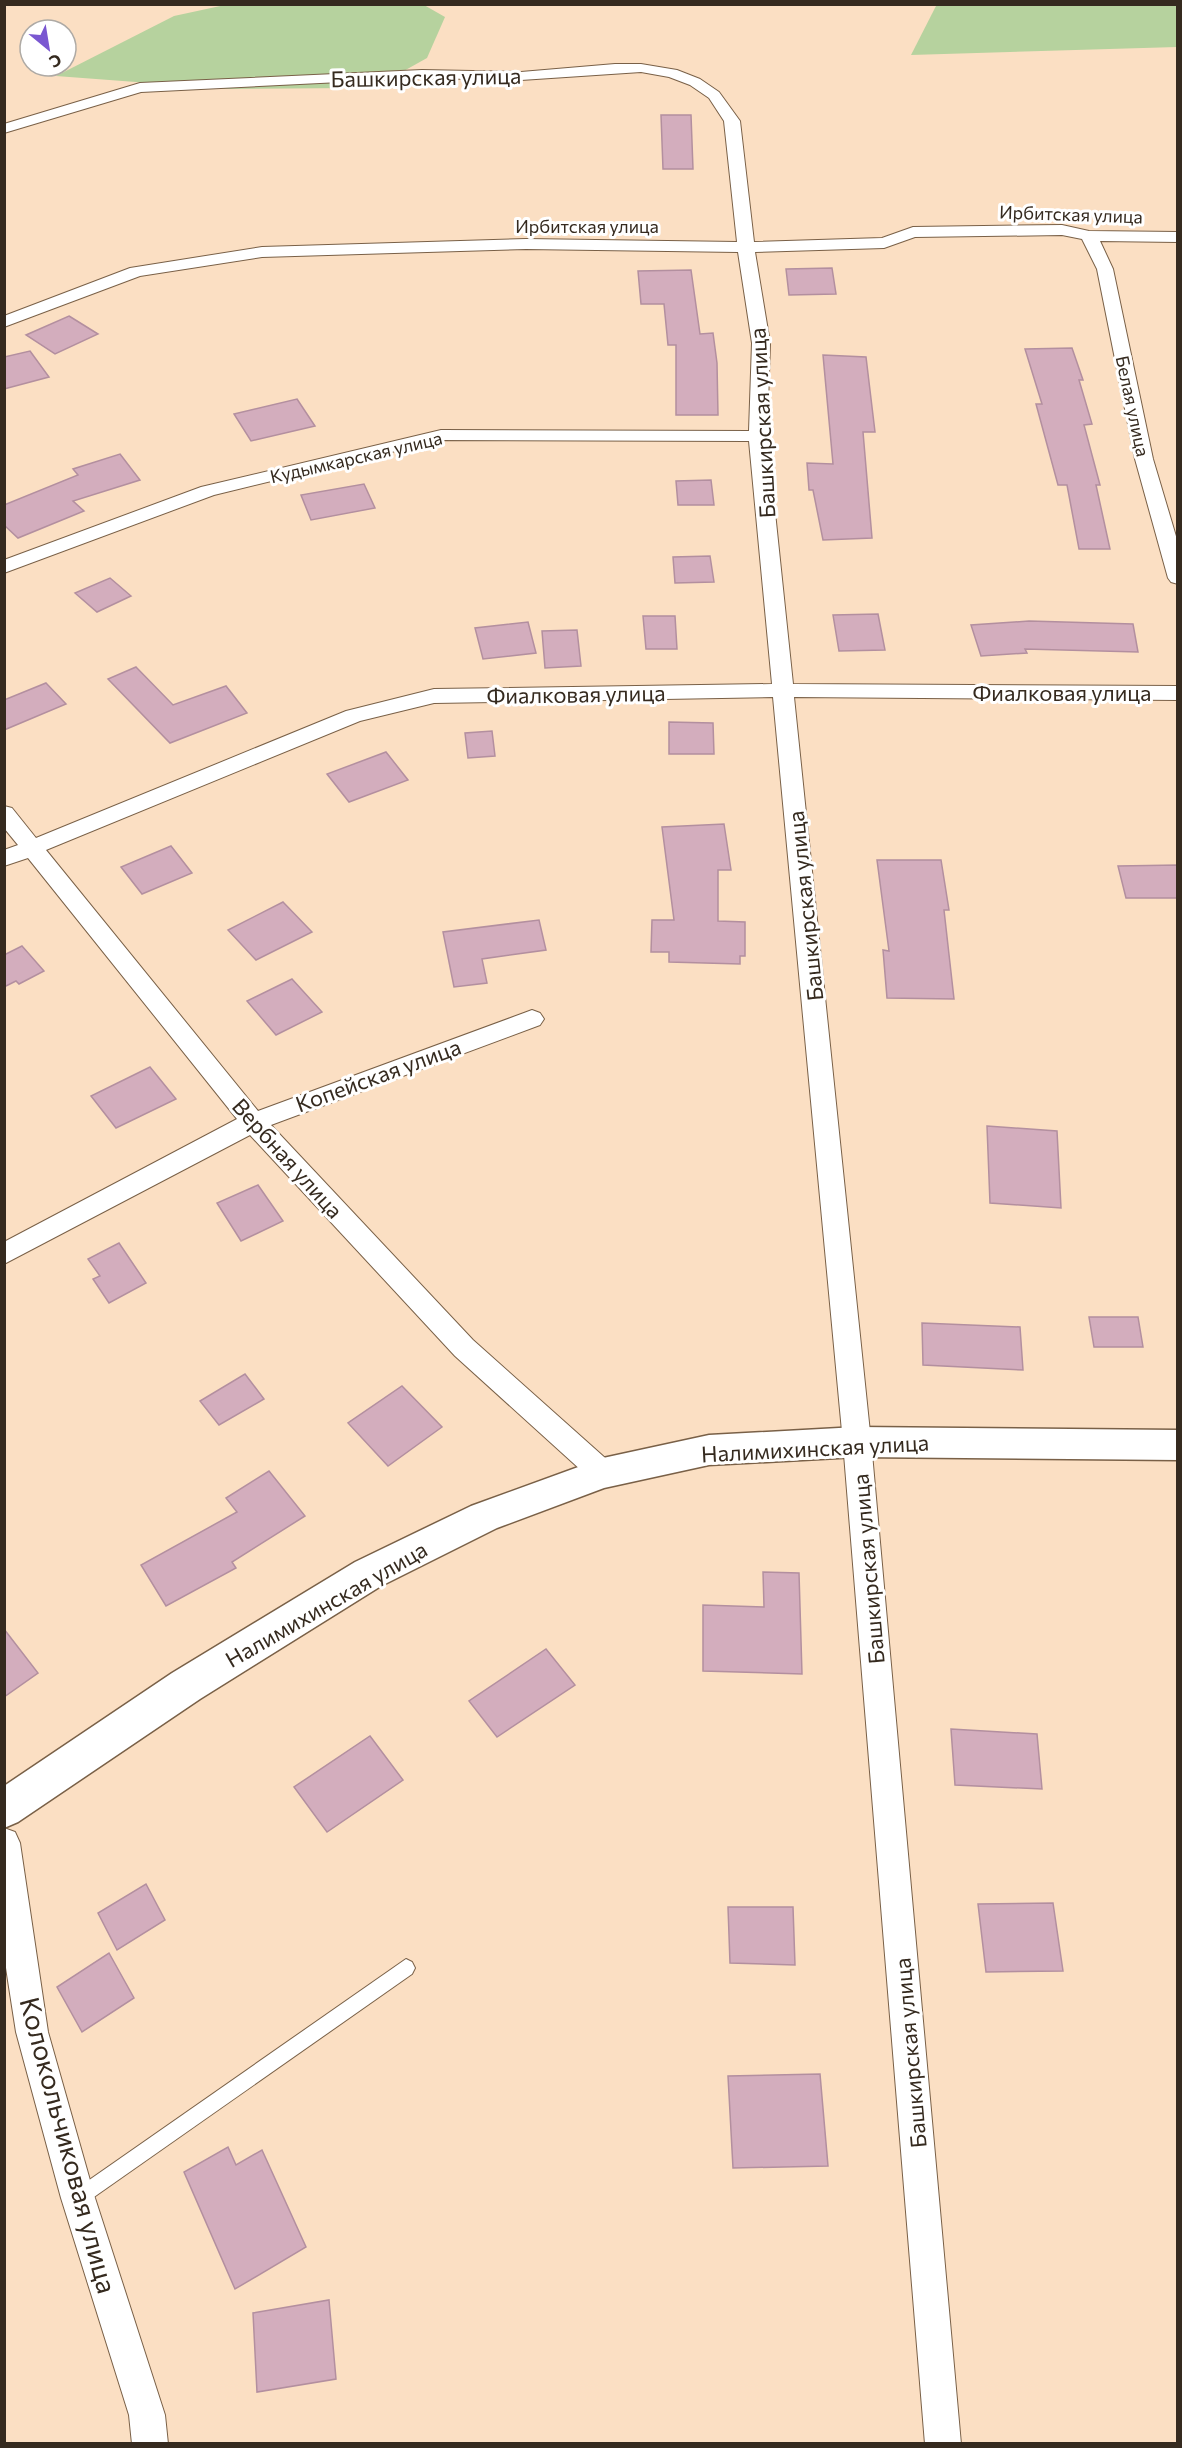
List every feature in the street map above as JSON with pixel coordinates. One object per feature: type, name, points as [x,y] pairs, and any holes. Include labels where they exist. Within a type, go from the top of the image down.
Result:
[{"type":"street","name":"Башкирская улица","points":[[4,129],[140,88],[422,74],[521,75],[615,68],[672,73],[695,82],[714,95],[732,121],[746,247],[761,344],[758,436],[857,1442],[943,2444]]},
{"type":"street","name":"Ирбитская улица","points":[[4,322],[136,272],[262,252],[526,244],[746,247],[884,243],[914,232],[1062,230],[1089,236],[1178,237]]},
{"type":"street","name":"Белая улица","points":[[1089,236],[1105,269],[1144,459],[1178,578]]},
{"type":"street","name":"Кудымкарская улица","points":[[4,567],[208,491],[441,435],[758,436]]},
{"type":"street","name":"Фиалковая улица","points":[[4,859],[181,789],[353,716],[434,696],[783,690],[1178,693]]},
{"type":"street","name":"Вербная улица","points":[[4,813],[253,1122],[464,1348],[603,1473]]},
{"type":"street","name":"Копейская улица","points":[[4,1254],[253,1122],[532,1019]]},
{"type":"street","name":"Налимихинская улица","points":[[4,1809],[186,1686],[368,1574],[484,1517],[603,1473],[709,1450],[857,1442],[1178,1445]]},
{"type":"street","name":"Колокольчиковая улица","points":[[4,1843],[32,2032],[78,2198],[147,2415],[150,2444]]},
{"type":"lane","points":[[78,2198],[406,1968]]},
{"type":"green space","points":[[937,4],[1177,5],[1177,47],[911,55]]},
{"type":"green space","points":[[225,5],[424,5],[445,17],[427,58],[393,77],[352,88],[229,89],[78,78],[78,65],[174,16]]},
{"type":"building","points":[[661,115],[691,115],[693,169],[663,169]]},
{"type":"building","points":[[832,268],[836,294],[789,295],[786,269]]},
{"type":"building","points":[[691,270],[700,334],[713,333],[717,363],[718,415],[676,415],[676,345],[668,345],[664,304],[641,304],[638,271]]},
{"type":"building","points":[[69,316],[98,334],[55,354],[26,335]]},
{"type":"building","points":[[1072,348],[1083,380],[1079,380],[1092,424],[1084,425],[1100,485],[1096,485],[1110,549],[1079,549],[1067,485],[1058,485],[1036,404],[1042,404],[1025,349]]},
{"type":"building","points":[[30,351],[49,377],[4,389],[4,357]]},
{"type":"building","points":[[823,355],[866,357],[875,432],[863,432],[872,538],[823,540],[813,490],[809,490],[807,463],[833,464]]},
{"type":"building","points":[[297,399],[315,426],[251,441],[234,414]]},
{"type":"building","points":[[120,454],[140,480],[73,501],[84,511],[18,538],[4,525],[4,505],[78,475],[73,469]]},
{"type":"building","points":[[711,480],[714,505],[678,505],[676,481]]},
{"type":"building","points":[[364,484],[375,508],[311,520],[301,495]]},
{"type":"building","points":[[710,556],[714,582],[675,583],[673,557]]},
{"type":"building","points":[[110,578],[131,596],[97,612],[75,593]]},
{"type":"building","points":[[878,614],[885,650],[839,651],[833,615]]},
{"type":"building","points":[[643,616],[675,616],[677,649],[646,649]]},
{"type":"building","points":[[1029,621],[1133,624],[1138,652],[1025,649],[1027,653],[981,656],[971,625]]},
{"type":"building","points":[[528,622],[536,653],[483,659],[475,628]]},
{"type":"building","points":[[577,630],[581,666],[545,668],[542,631]]},
{"type":"building","points":[[136,667],[173,705],[226,686],[247,713],[170,743],[108,679]]},
{"type":"building","points":[[46,683],[66,704],[4,730],[4,700]]},
{"type":"building","points":[[669,722],[713,723],[714,754],[669,754]]},
{"type":"building","points":[[492,731],[495,756],[468,758],[465,733]]},
{"type":"building","points":[[386,752],[408,780],[349,802],[327,774]]},
{"type":"building","points":[[724,824],[731,870],[718,870],[718,921],[745,922],[745,956],[740,956],[740,964],[669,962],[669,952],[651,952],[652,920],[674,920],[662,827]]},
{"type":"building","points":[[171,846],[192,873],[142,894],[121,867]]},
{"type":"building","points":[[877,860],[941,860],[949,910],[944,910],[954,999],[887,998],[883,950],[889,951]]},
{"type":"building","points":[[1178,865],[1178,898],[1126,898],[1118,866]]},
{"type":"building","points":[[283,902],[312,932],[256,960],[228,930]]},
{"type":"building","points":[[539,920],[546,950],[482,959],[487,983],[454,987],[443,932]]},
{"type":"building","points":[[22,946],[44,971],[19,984],[16,981],[4,987],[4,955]]},
{"type":"building","points":[[292,979],[322,1012],[276,1035],[247,1001]]},
{"type":"building","points":[[150,1067],[176,1099],[116,1128],[91,1096]]},
{"type":"building","points":[[987,1126],[1057,1131],[1061,1208],[990,1203]]},
{"type":"building","points":[[258,1185],[283,1221],[241,1241],[217,1203]]},
{"type":"building","points":[[119,1243],[146,1283],[109,1303],[93,1279],[100,1276],[88,1259]]},
{"type":"building","points":[[1089,1317],[1138,1317],[1143,1347],[1094,1347]]},
{"type":"building","points":[[922,1323],[1020,1327],[1023,1370],[923,1365]]},
{"type":"building","points":[[245,1374],[264,1399],[219,1425],[200,1401]]},
{"type":"building","points":[[402,1386],[442,1427],[388,1466],[348,1423]]},
{"type":"building","points":[[269,1471],[305,1516],[232,1562],[236,1568],[166,1606],[141,1565],[237,1512],[226,1498]]},
{"type":"building","points":[[763,1572],[799,1573],[802,1674],[703,1671],[703,1605],[764,1607]]},
{"type":"building","points":[[4,1629],[38,1673],[4,1697]]},
{"type":"building","points":[[546,1649],[575,1685],[497,1737],[469,1701]]},
{"type":"building","points":[[951,1729],[1037,1734],[1042,1789],[955,1785]]},
{"type":"building","points":[[370,1736],[403,1780],[327,1832],[294,1787]]},
{"type":"building","points":[[146,1884],[165,1920],[117,1950],[98,1913]]},
{"type":"building","points":[[1053,1903],[1063,1971],[986,1972],[978,1904]]},
{"type":"building","points":[[728,1907],[793,1907],[795,1965],[730,1963]]},
{"type":"building","points":[[109,1953],[134,1998],[82,2032],[57,1987]]},
{"type":"building","points":[[820,2074],[828,2166],[733,2168],[728,2076]]},
{"type":"building","points":[[228,2147],[236,2165],[262,2150],[306,2247],[235,2289],[184,2172]]},
{"type":"building","points":[[329,2300],[336,2379],[257,2392],[253,2313]]}]
